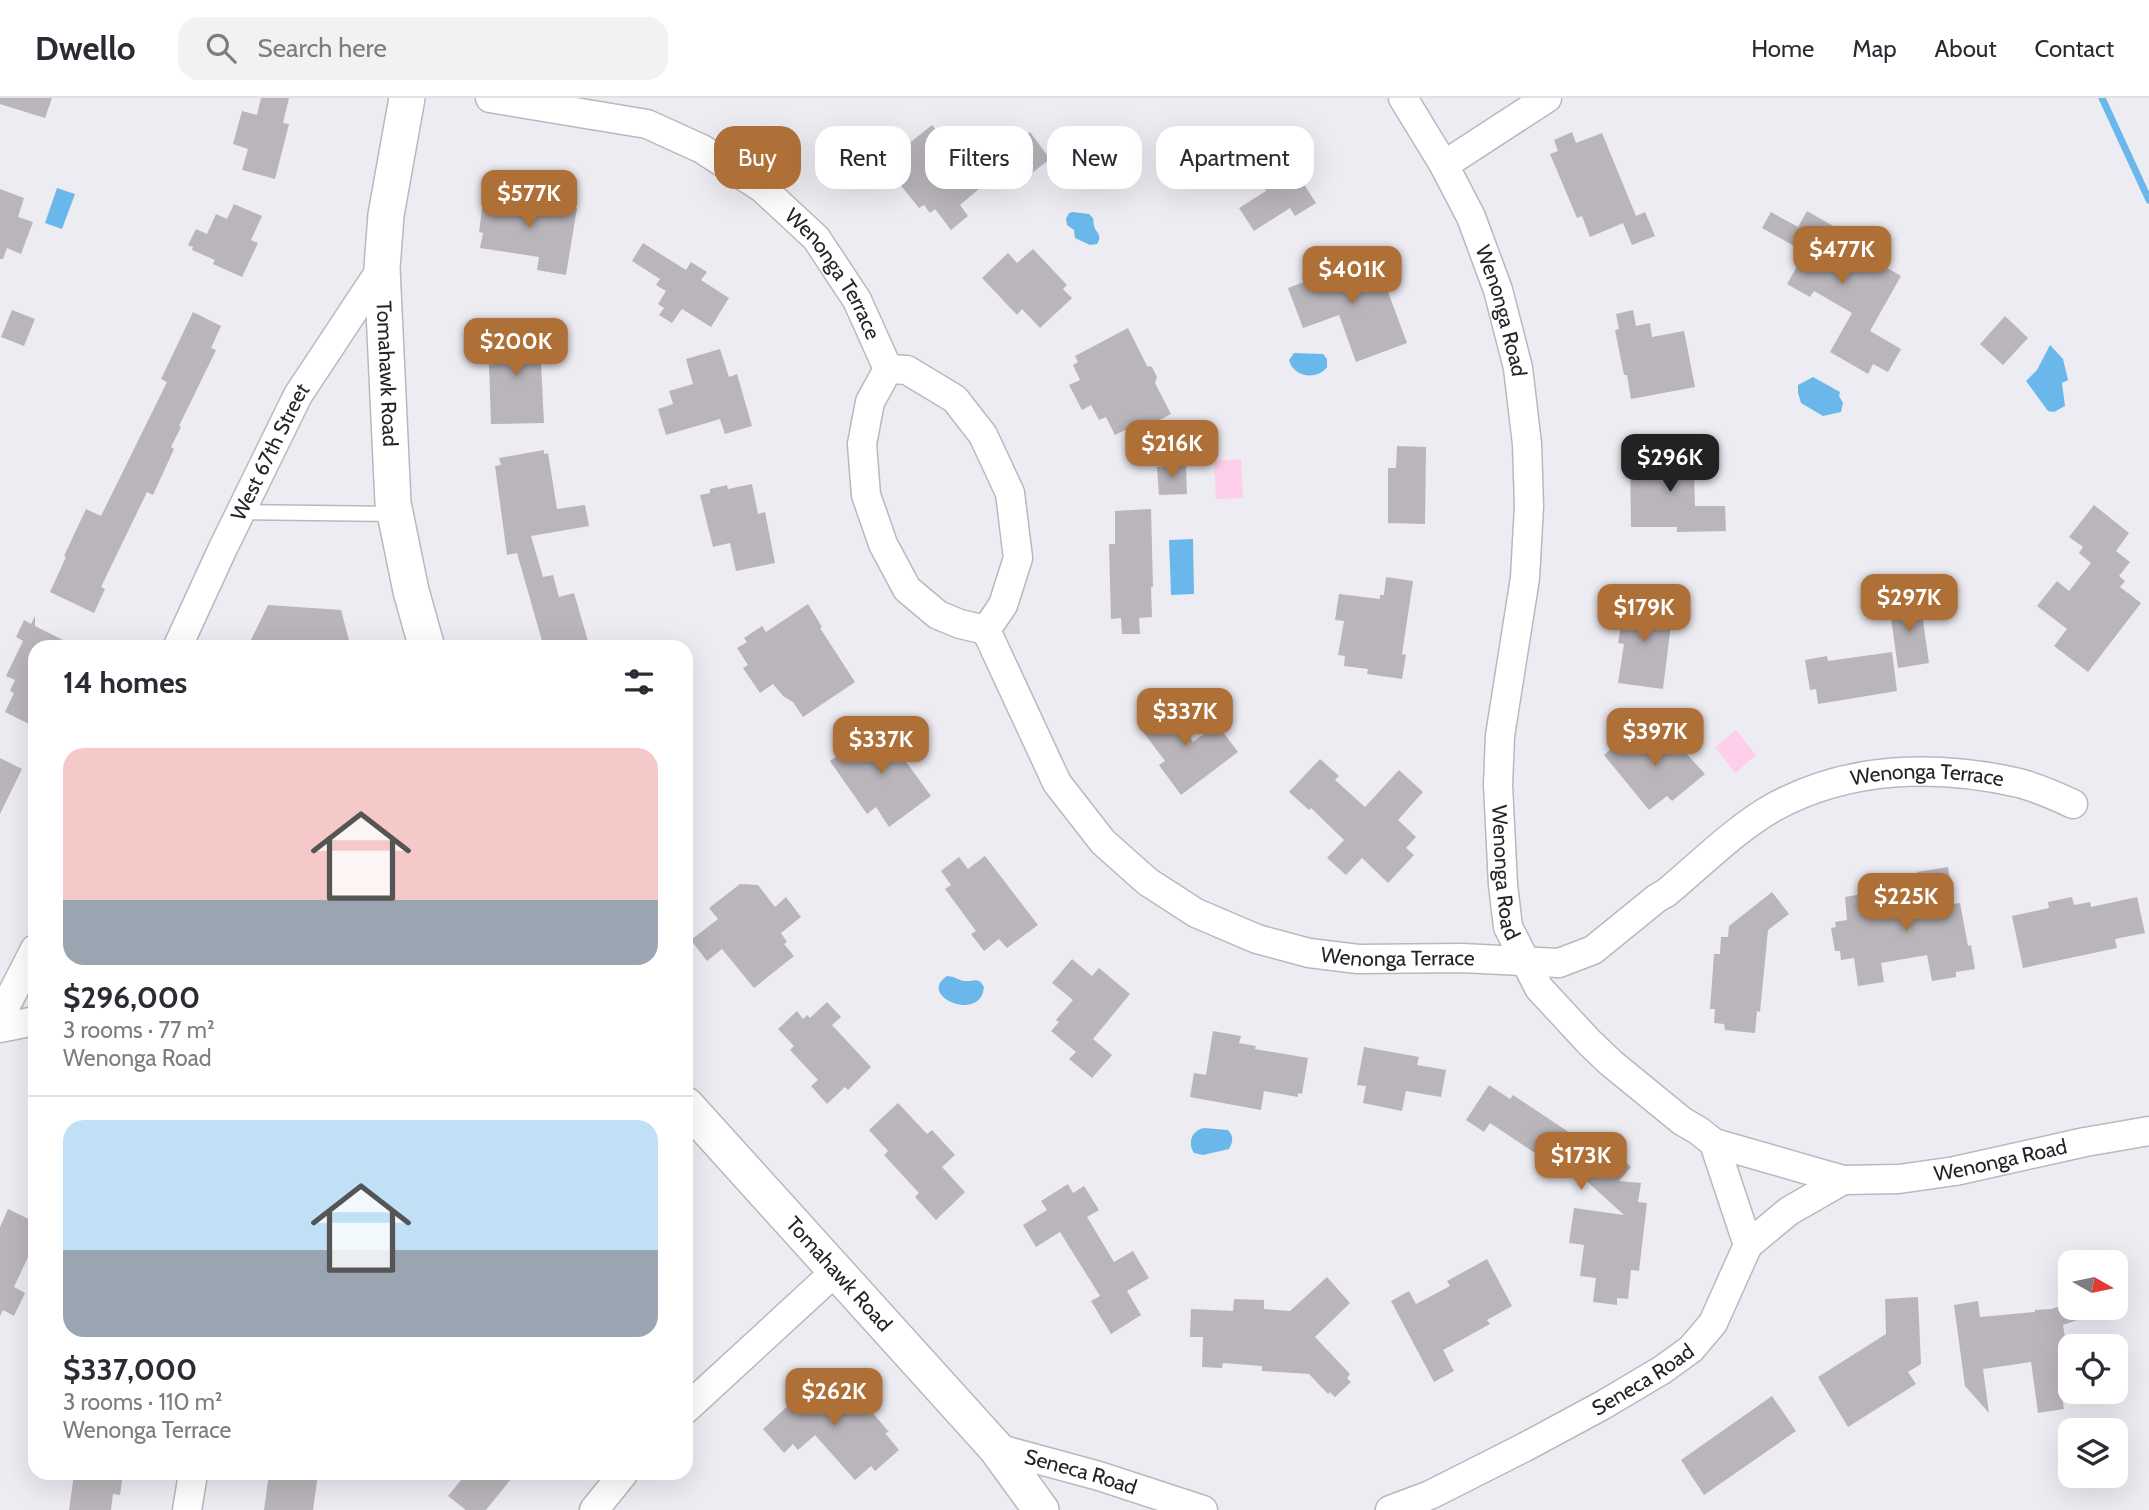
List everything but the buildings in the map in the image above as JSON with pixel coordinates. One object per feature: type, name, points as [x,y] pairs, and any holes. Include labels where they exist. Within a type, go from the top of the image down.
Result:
[{"type":"street","name":"Tomahawk Road","points":[[407,98],[386,215],[382,268],[393,503],[411,592],[425,640]]},
{"type":"street","name":"Wenonga Terrace","points":[[490,98],[647,124],[702,149],[762,188],[816,238],[858,300],[888,369]]},
{"type":"street","name":"Wenonga Road","points":[[1403,98],[1444,164],[1471,217],[1498,290],[1518,368],[1527,444],[1529,506],[1525,578],[1500,736],[1498,785],[1508,927],[1539,988],[1589,1042],[1682,1121],[1714,1143],[1843,1180],[1899,1179],[1955,1171],[2085,1142],[2149,1131]]},
{"type":"street","points":[[1444,164],[1547,98]]},
{"type":"street","name":"West 67th Street","points":[[181,640],[298,395],[382,268]]},
{"type":"street","points":[[888,369],[907,370],[955,399],[984,435],[1010,493],[1018,558],[1003,605],[986,630],[938,615],[907,589],[883,544],[866,495],[862,444],[870,402],[888,369]]},
{"type":"street","name":"Wenonga Terrace","points":[[986,630],[1057,783],[1103,842],[1147,882],[1196,913],[1257,939],[1309,953],[1358,959],[1462,958],[1559,963],[1593,950],[1748,824],[1773,808],[1796,796],[1850,778],[1920,771],[1960,774],[2019,783],[2073,804]]},
{"type":"street","points":[[0,1017],[28,963]]},
{"type":"street","points":[[0,1028],[28,1022]]},
{"type":"street","name":"Tomahawk Road","points":[[693,1113],[996,1448],[1041,1510]]},
{"type":"street","points":[[1714,1143],[1748,1245],[1789,1211],[1843,1180]]},
{"type":"street","name":"Seneca Road","points":[[1390,1510],[1430,1495],[1525,1447],[1603,1405],[1662,1370],[1691,1349],[1713,1323],[1748,1245]]},
{"type":"street","points":[[693,1403],[836,1270]]},
{"type":"street","name":"Seneca Road","points":[[996,1448],[1099,1476],[1203,1510]]},
{"type":"street","points":[[187,1510],[192,1480]]},
{"type":"street","points":[[594,1510],[618,1480]]},
{"type":"lane","points":[[242,512],[395,514]]},
{"type":"shaded area","points":[[1241,459],[1243,498],[1216,499],[1214,461]]},
{"type":"shaded area","points":[[1736,730],[1756,755],[1735,773],[1715,747]]},
{"type":"water","points":[[57,188],[75,194],[62,229],[45,223]]},
{"type":"water","points":[[1069,213],[1089,214],[1093,218],[1099,236],[1097,244],[1090,245],[1075,238],[1074,230],[1067,225],[1066,219]]},
{"type":"water","points":[[2050,345],[2063,359],[2068,380],[2062,383],[2065,406],[2054,412],[2048,411],[2026,381],[2037,370]]},
{"type":"water","points":[[1294,353],[1323,354],[1327,359],[1327,367],[1317,374],[1300,373],[1291,366],[1289,360]]},
{"type":"water","points":[[1813,377],[1840,392],[1843,403],[1841,412],[1823,416],[1801,403],[1798,385]]},
{"type":"water","points":[[1193,539],[1194,594],[1171,595],[1169,540]]},
{"type":"water","points":[[947,976],[980,982],[984,987],[980,998],[973,1004],[963,1005],[944,998],[939,991],[940,984]]},
{"type":"water","points":[[1204,1128],[1228,1130],[1232,1139],[1229,1149],[1203,1155],[1194,1153],[1192,1137],[1196,1131]]},
{"type":"waterway","points":[[2102,98],[2149,200]]}]
